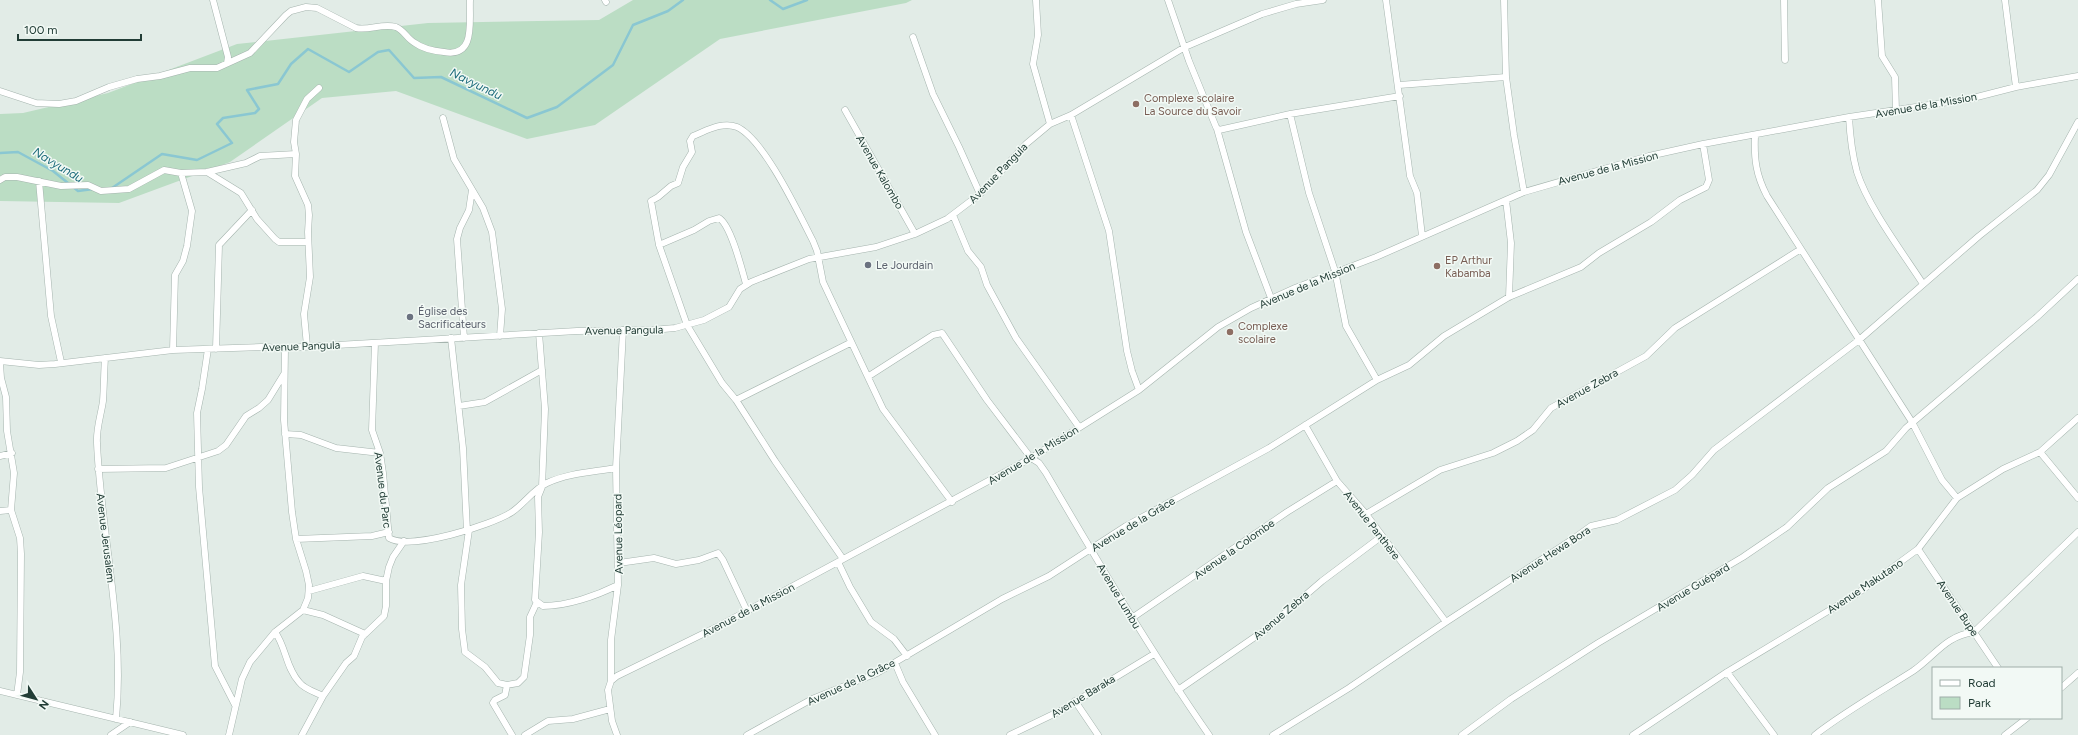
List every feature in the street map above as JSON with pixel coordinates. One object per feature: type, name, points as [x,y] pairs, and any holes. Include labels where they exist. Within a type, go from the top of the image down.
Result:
[{"type":"street","points":[[213,0],[228,57],[227,63]]},
{"type":"street","points":[[0,91],[36,103],[59,104],[76,101],[109,87],[137,79],[160,76],[190,68],[217,68],[250,53],[291,11],[311,7],[356,28],[361,29],[384,26],[397,28],[416,44],[431,50],[456,53],[464,48],[468,40],[470,0]]},
{"type":"street","points":[[1036,0],[1039,27],[1033,64],[1050,124]]},
{"type":"street","points":[[1168,0],[1185,47],[1188,61],[1217,129],[1246,232],[1271,298]]},
{"type":"street","name":"Avenue Pangula","points":[[0,361],[39,365],[173,350],[285,348],[539,333],[659,330],[704,320],[726,309],[746,284],[819,257],[865,250],[915,234],[953,215],[980,194],[1022,148],[1050,124],[1071,115],[1185,47],[1262,14],[1296,4],[1323,0]]},
{"type":"street","points":[[1386,0],[1399,85],[1410,176],[1417,194],[1422,236]]},
{"type":"street","points":[[1504,0],[1506,77],[1524,192]]},
{"type":"street","points":[[1784,0],[1785,60]]},
{"type":"street","points":[[1878,0],[1882,56],[1895,77],[1896,111]]},
{"type":"street","points":[[2005,0],[2016,87]]},
{"type":"street","points":[[913,38],[933,94],[980,194]]},
{"type":"street","name":"Avenue de la Mission","points":[[611,681],[747,611],[952,502],[1031,458],[1139,390],[1218,327],[1271,298],[1335,271],[1376,257],[1524,192],[1649,156],[1703,144],[1755,136],[1849,117],[1969,99],[2016,87],[2078,76]]},
{"type":"street","points":[[1399,85],[1506,77]]},
{"type":"street","points":[[307,346],[304,314],[310,276],[308,242],[309,215],[308,205],[295,176],[296,154],[294,142],[296,120],[307,99],[319,88]]},
{"type":"street","points":[[1217,129],[1223,131],[1290,114],[1400,96]]},
{"type":"street","name":"Avenue Kalombo","points":[[845,110],[915,234]]},
{"type":"street","points":[[1290,114],[1309,193],[1335,271],[1346,326],[1359,352],[1377,380]]},
{"type":"street","points":[[1071,115],[1109,232],[1125,339],[1132,371],[1139,390]]},
{"type":"street","points":[[1849,117],[1850,138],[1858,173],[1886,225],[1924,284]]},
{"type":"street","points":[[443,118],[454,159],[472,190],[492,232],[502,309],[500,336]]},
{"type":"street","name":"Avenue Hewa Bora","points":[[1273,735],[1349,688],[1446,622],[1573,539],[1585,529],[1598,523],[1617,520],[1675,490],[1692,475],[1714,450],[1859,340],[1979,236],[2037,190],[2049,175],[2078,122]]},
{"type":"street","points":[[907,656],[894,639],[871,622],[850,587],[840,561],[736,400],[722,383],[687,324],[659,245],[651,201],[679,181],[683,167],[692,152],[690,141],[693,136],[716,127],[727,125],[736,127],[748,134],[761,150],[807,230],[819,257],[823,282],[850,343],[869,376],[886,413],[952,502]]},
{"type":"street","points":[[1755,136],[1754,155],[1759,180],[1772,205],[1912,422],[1942,480],[1957,498]]},
{"type":"street","name":"Avenue de la Grâce","points":[[747,735],[812,699],[877,673],[895,663],[1002,599],[1049,576],[1126,526],[1269,448],[1377,380],[1409,365],[1444,336],[1509,297],[1581,267],[1599,253],[1651,222],[1680,200],[1706,187],[1709,180],[1703,144]]},
{"type":"street","points":[[0,180],[9,177],[61,186],[88,185],[101,191],[107,191],[129,189],[164,170],[181,173],[207,172],[246,163],[260,156],[296,154]]},
{"type":"street","points":[[207,172],[241,193],[268,233],[279,242],[308,242]]},
{"type":"street","points":[[173,350],[175,275],[185,253],[192,211],[181,173]]},
{"type":"street","points":[[39,181],[51,316],[62,362]]},
{"type":"street","points":[[464,338],[456,239],[470,210],[472,190]]},
{"type":"street","points":[[1506,200],[1511,243],[1509,297]]},
{"type":"street","points":[[216,349],[219,245],[252,210]]},
{"type":"street","points":[[953,215],[968,251],[980,267],[987,285],[1016,338],[1078,427]]},
{"type":"street","points":[[659,245],[694,230],[713,219],[719,218],[724,223],[730,237],[746,284]]},
{"type":"street","name":"Avenue Zebra","points":[[1366,514],[1440,470],[1493,453],[1518,441],[1533,430],[1551,408],[1646,356],[1675,328],[1801,249]]},
{"type":"street","name":"Avenue Guépard","points":[[1462,735],[1525,690],[1598,643],[1743,557],[1787,527],[1828,488],[1886,451],[1912,422],[2037,317],[2078,279]]},
{"type":"street","name":"Avenue Léopard","points":[[617,735],[610,709],[608,690],[611,681],[610,648],[618,585],[619,563],[616,468],[623,330]]},
{"type":"street","points":[[539,333],[545,409],[542,487],[538,497],[539,532],[534,596],[537,602],[543,606],[555,605],[607,591],[618,585]]},
{"type":"street","name":"Avenue Lumbu","points":[[869,376],[933,335],[942,333],[987,400],[1031,458],[1039,463],[1046,473],[1154,654],[1208,735]]},
{"type":"street","points":[[451,338],[466,491],[468,531],[461,585],[462,629],[465,652],[485,667],[498,683],[507,685],[518,683],[523,680],[526,674],[530,635],[530,617],[537,602]]},
{"type":"street","name":"Avenue du Parc","points":[[375,343],[372,430],[380,453],[389,538],[397,542],[404,541]]},
{"type":"street","points":[[736,400],[850,343]]},
{"type":"street","points":[[229,735],[242,679],[250,662],[275,632],[303,610],[308,598],[306,571],[296,539],[292,512],[285,434],[285,348]]},
{"type":"street","points":[[208,349],[197,413],[199,487],[205,539],[215,666],[235,705]]},
{"type":"street","name":"Avenue Jerusalem","points":[[105,358],[103,398],[96,440],[116,626],[119,689],[116,718]]},
{"type":"street","points":[[0,364],[1,378],[6,397],[7,430],[12,453],[14,474],[11,510],[20,538],[21,554],[20,672],[17,695]]},
{"type":"street","points":[[458,406],[485,402],[542,370]]},
{"type":"street","points":[[98,469],[166,468],[218,451],[226,445],[246,416],[268,400],[284,372]]},
{"type":"street","name":"Avenue Makutano","points":[[1637,734],[1727,672],[1858,593],[1918,549],[1957,498],[2003,469],[2040,452],[2078,418]]},
{"type":"street","name":"Avenue Panthère","points":[[1305,425],[1337,481],[1366,514],[1446,622]]},
{"type":"street","points":[[285,434],[301,435],[321,444],[336,448],[380,453]]},
{"type":"street","points":[[2040,452],[2078,498]]},
{"type":"street","points":[[0,456],[12,453]]},
{"type":"street","points":[[302,735],[323,696],[346,663],[354,656],[359,648],[360,641],[380,622],[386,611],[386,581],[391,561],[404,541],[414,541],[468,531],[510,513],[542,487],[561,478],[616,468]]},
{"type":"street","name":"Avenue la Colombe","points":[[1132,618],[1287,512],[1337,481]]},
{"type":"street","points":[[0,511],[11,510]]},
{"type":"street","points":[[296,539],[372,536],[389,532]]},
{"type":"street","points":[[1815,735],[1838,717],[1915,669],[1939,647],[1957,637],[1974,632],[2078,532]]},
{"type":"street","name":"Avenue Zebra","points":[[1178,690],[1265,630],[1322,581],[1382,536]]},
{"type":"street","name":"Avenue Bupe","points":[[1918,549],[1997,667]]},
{"type":"street","points":[[619,563],[654,558],[676,564],[698,560],[718,553],[723,560],[747,611]]},
{"type":"street","points":[[308,591],[363,576],[386,581]]},
{"type":"street","points":[[303,610],[323,616],[366,634]]},
{"type":"street","points":[[275,632],[299,683],[323,696]]},
{"type":"street","name":"Avenue Baraka","points":[[1012,734],[1038,722],[1154,654]]},
{"type":"street","points":[[895,663],[903,682],[935,735]]},
{"type":"street","points":[[1727,672],[1774,735]]},
{"type":"street","points":[[2062,687],[2078,673]]},
{"type":"street","points":[[507,685],[505,695],[495,700],[493,703],[512,735]]},
{"type":"street","points":[[0,690],[183,735]]},
{"type":"street","points":[[1075,701],[1098,735]]},
{"type":"street","points":[[525,735],[548,721],[574,719],[610,709]]},
{"type":"street","points":[[2005,735],[2026,719]]},
{"type":"street","points":[[111,735],[130,722]]},
{"type":"green space","points":[[633,0],[912,0],[906,3],[720,39],[595,125],[527,139],[396,91],[322,98],[230,162],[119,203],[0,201],[0,114],[23,113],[108,93],[237,44],[428,23],[599,20]]},
{"type":"waterway","name":"Navyundu","points":[[112,188],[162,154],[197,160],[232,143],[217,124],[223,118],[255,113],[259,109],[247,90],[278,84],[291,64],[308,49],[349,72],[378,52],[389,50],[414,78],[441,77],[527,118],[557,107],[613,65],[633,25],[668,11],[683,0]]},
{"type":"waterway","name":"Navyundu","points":[[770,0],[783,9],[807,0]]},
{"type":"waterway","name":"Navyundu","points":[[0,153],[18,152],[53,171],[78,191],[93,189]]},
{"type":"place","name":"Complexe scolaire La Source du Savoir","points":[[1136,104]]},
{"type":"place","name":"Le Jourdain","points":[[868,265]]},
{"type":"place","name":"EP Arthur Kabamba","points":[[1437,266]]},
{"type":"place","name":"Église des Sacrificateurs","points":[[410,317]]},
{"type":"place","name":"Complexe scolaire","points":[[1230,332]]}]
